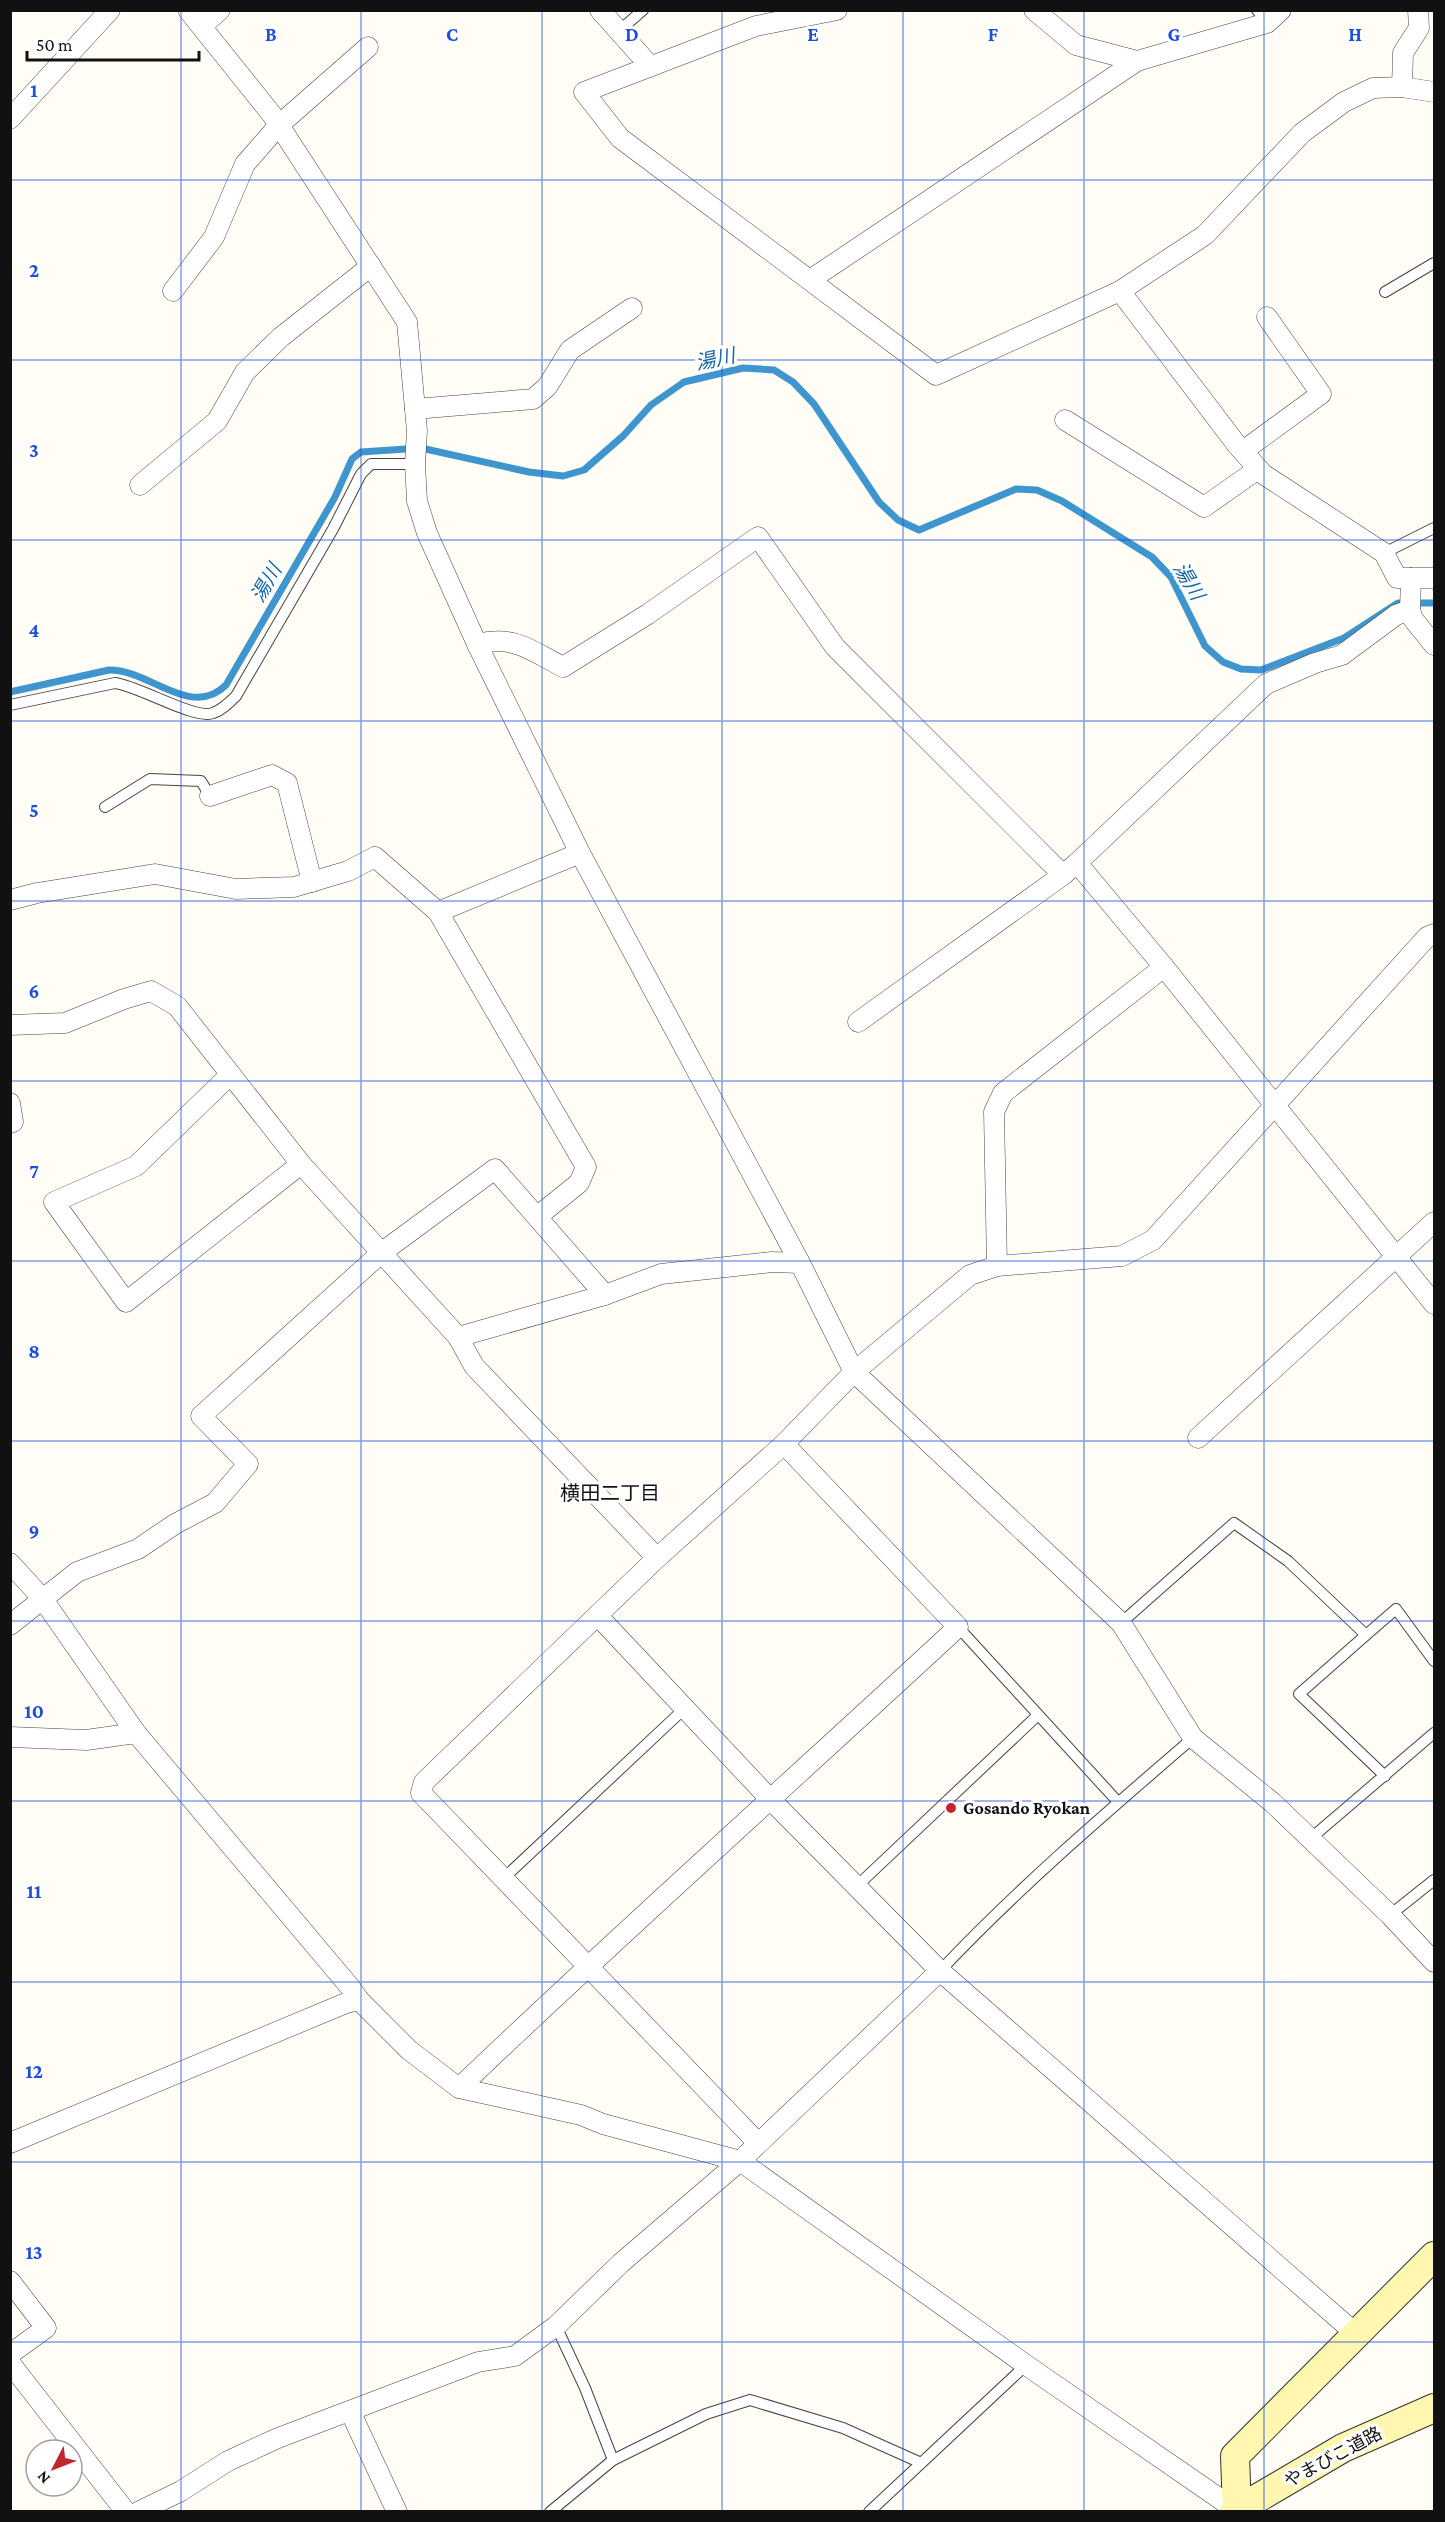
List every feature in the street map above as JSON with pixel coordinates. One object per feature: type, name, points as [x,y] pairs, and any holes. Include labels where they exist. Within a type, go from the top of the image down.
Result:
[{"type":"street","points":[[10,119],[110,10]]},
{"type":"street","points":[[188,10],[279,125],[407,322],[417,431],[415,464],[417,501],[427,533],[477,644],[580,853],[800,1263],[854,1372],[1121,1623],[1193,1738],[1273,1803],[1390,1915],[1434,1962]]},
{"type":"street","points":[[201,26],[220,10]]},
{"type":"street","points":[[600,10],[650,66]]},
{"type":"street","points":[[837,10],[756,26],[584,92],[620,138],[936,375],[1120,291],[1205,236],[1302,133],[1344,102],[1373,88],[1402,87],[1434,92]]},
{"type":"street","points":[[1034,10],[1076,45],[1137,61]]},
{"type":"street","points":[[1402,87],[1403,53],[1419,28],[1418,10]]},
{"type":"street","points":[[810,280],[1137,61],[1268,15]]},
{"type":"street","points":[[173,291],[214,237],[245,164],[279,125],[368,47]]},
{"type":"street","points":[[140,485],[217,421],[245,372],[281,337],[371,266]]},
{"type":"street","points":[[1120,291],[1258,469],[1384,553],[1397,578],[1411,597],[1413,620],[1434,645]]},
{"type":"street","points":[[415,409],[533,399],[548,387],[570,350],[632,308]]},
{"type":"street","points":[[1243,451],[1321,394],[1267,317]]},
{"type":"street","points":[[1065,420],[1204,507],[1258,469]]},
{"type":"street","points":[[477,644],[499,639],[515,643],[563,666],[648,614],[758,537],[835,646],[1070,869],[1164,967],[1434,1304]]},
{"type":"street","points":[[858,1022],[1070,869],[1266,684],[1315,663],[1342,655],[1396,615],[1411,597],[1434,578]]},
{"type":"street","points":[[210,796],[272,775],[286,783],[312,882]]},
{"type":"street","points":[[438,912],[580,853]]},
{"type":"street","points":[[10,900],[37,893],[155,874],[236,889],[294,887],[348,871],[375,857],[438,912],[586,1167],[579,1183],[538,1216]]},
{"type":"street","points":[[758,2143],[421,1793],[424,1782],[657,1558],[784,1444],[854,1372],[970,1275],[997,1266],[1122,1256],[1153,1240],[1427,937],[1434,934]]},
{"type":"street","points":[[997,1266],[994,1112],[1004,1093],[1164,967]]},
{"type":"street","points":[[10,1025],[65,1023],[124,999],[151,991],[177,1006],[301,1164],[458,1337],[474,1366],[657,1558]]},
{"type":"street","points":[[230,1076],[136,1166],[54,1202],[126,1302],[301,1164]]},
{"type":"street","points":[[10,1103],[13,1122],[10,1123]]},
{"type":"street","points":[[10,1625],[76,1572],[138,1549],[175,1524],[215,1503],[249,1464],[201,1416],[381,1253],[495,1170],[538,1216],[605,1295]]},
{"type":"street","points":[[1198,1438],[1434,1222]]},
{"type":"street","points":[[458,1337],[605,1295],[662,1274],[771,1262],[800,1263]]},
{"type":"street","points":[[459,2088],[586,1966],[771,1800],[958,1627],[784,1444]]},
{"type":"street","points":[[10,1563],[42,1598],[136,1733],[359,2000],[409,2050],[459,2088],[581,2115],[603,2124],[740,2161],[1026,2365],[1237,2511]]},
{"type":"street","points":[[598,1616],[771,1800],[940,1971],[1355,2333]]},
{"type":"street","points":[[10,1737],[86,1740],[136,1733]]},
{"type":"street","points":[[138,2511],[181,2491],[228,2461],[258,2447],[478,2362],[515,2356],[556,2326],[621,2263],[740,2161],[940,1971]]},
{"type":"street","points":[[10,2143],[359,2000]]},
{"type":"street","points":[[1237,2511],[1235,2456],[1434,2256]]},
{"type":"street","points":[[10,2281],[46,2328],[10,2354]]},
{"type":"street","points":[[10,2363],[126,2511]]},
{"type":"street","name":"やまびこ道路","points":[[1237,2511],[1343,2448],[1434,2408]]},
{"type":"street","points":[[350,2411],[397,2511]]},
{"type":"lane","points":[[620,32],[643,10]]},
{"type":"lane","points":[[1385,292],[1434,263]]},
{"type":"lane","points":[[10,705],[115,683],[129,685],[194,712],[211,714],[224,707],[236,696],[333,529],[361,474],[371,464],[415,464]]},
{"type":"lane","points":[[1384,553],[1434,528]]},
{"type":"lane","points":[[105,807],[150,779],[201,781],[210,796]]},
{"type":"lane","points":[[1121,1623],[1234,1523],[1288,1562],[1366,1635]]},
{"type":"lane","points":[[1385,1776],[1299,1694],[1396,1609],[1434,1661]]},
{"type":"lane","points":[[958,1627],[1118,1803]]},
{"type":"lane","points":[[504,1878],[684,1709]]},
{"type":"lane","points":[[856,1886],[1038,1715]]},
{"type":"lane","points":[[1310,1839],[1434,1732]]},
{"type":"lane","points":[[940,1971],[968,1941],[1118,1803],[1193,1738]]},
{"type":"lane","points":[[1390,1915],[1434,1880]]},
{"type":"lane","points":[[556,2326],[585,2388],[613,2460]]},
{"type":"lane","points":[[869,2511],[919,2462],[1026,2365]]},
{"type":"lane","points":[[550,2511],[613,2460],[706,2414],[750,2400],[843,2428],[919,2462]]},
{"type":"waterway","name":"湯川","points":[[10,692],[109,670],[124,672],[184,695],[199,697],[213,694],[226,685],[335,497],[352,459],[361,452],[421,448],[529,472],[563,476],[584,470],[623,436],[651,405],[684,382],[743,368],[774,370],[793,382],[814,404],[879,502],[898,520],[919,530],[1016,489],[1037,490],[1062,501],[1152,557],[1171,577],[1205,646],[1223,662],[1241,669],[1261,670],[1344,638],[1398,603],[1434,603]]},
{"type":"place","name":"Gosando Ryokan","points":[[951,1808]]},
{"type":"district","name":"横田二丁目","points":[[610,1493]]}]
